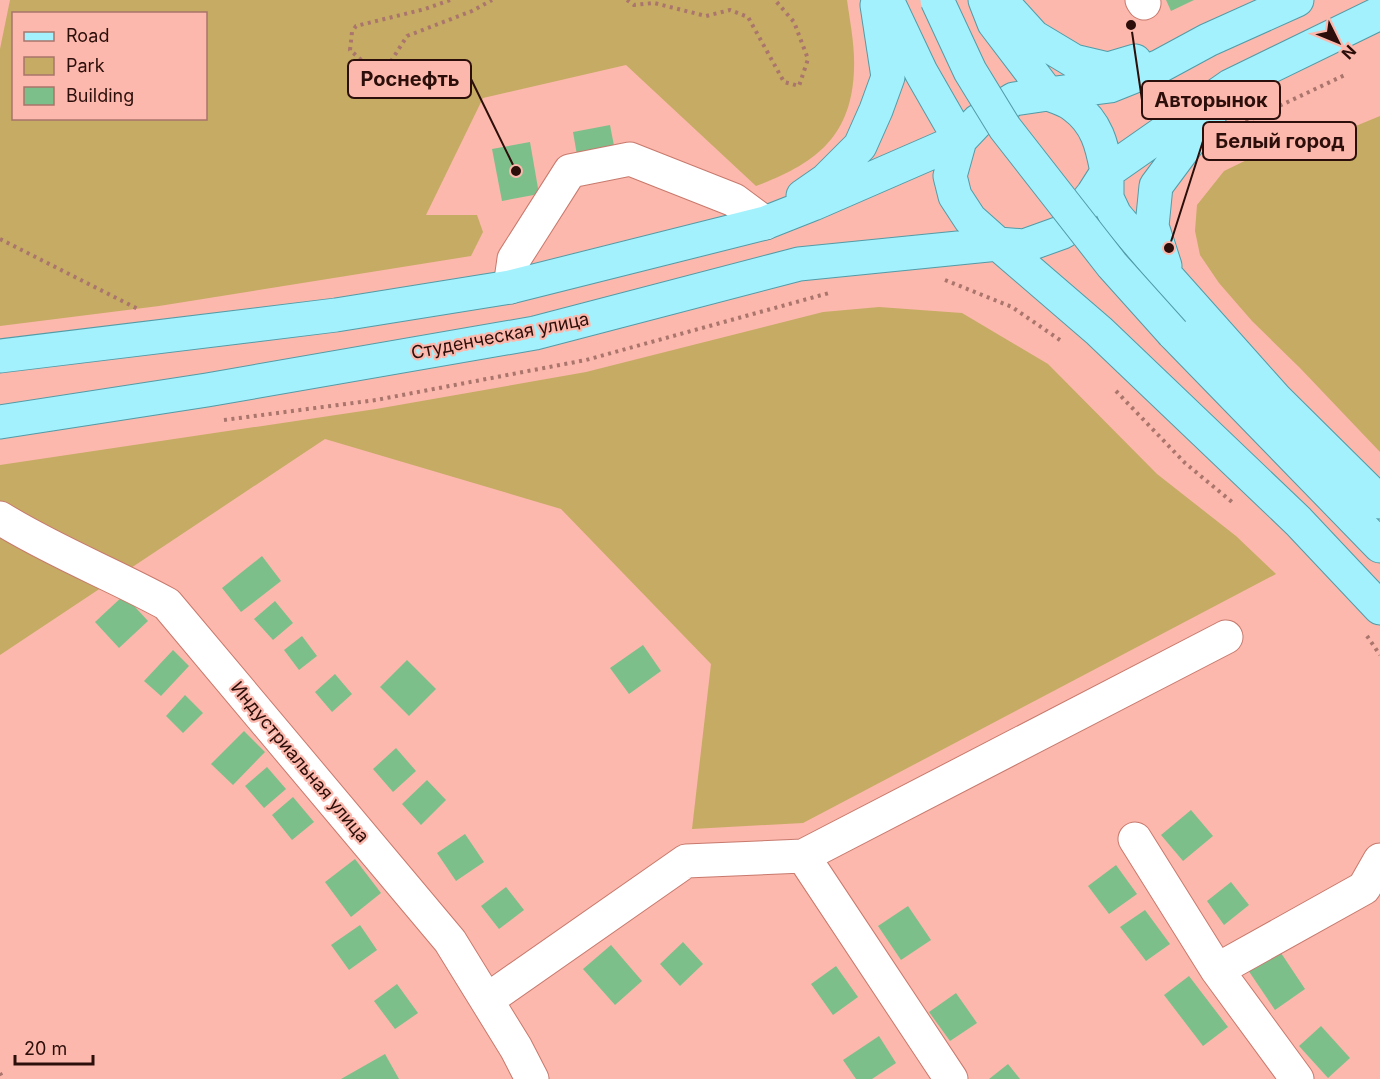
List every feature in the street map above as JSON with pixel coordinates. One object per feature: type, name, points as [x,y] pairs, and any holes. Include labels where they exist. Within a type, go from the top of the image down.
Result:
[{"type":"main road","points":[[765,222],[826,180],[860,146],[888,77],[876,0]]},
{"type":"main road","points":[[886,0],[921,72],[960,140],[950,176],[955,196],[970,219],[1100,331],[1298,521],[1373,621]]},
{"type":"main road","points":[[937,0],[970,71],[1005,128],[1112,266],[1173,333],[1380,546]]},
{"type":"main road","points":[[985,0],[994,23],[1048,94],[1073,105],[1085,117],[1101,140],[1107,172],[1107,198],[1115,216],[1276,399],[1380,502]]},
{"type":"main road","points":[[1001,0],[1034,37],[1074,61],[1108,69],[1208,40]]},
{"type":"main road","points":[[13,354],[336,315],[510,287],[765,222],[813,204],[960,140],[978,121],[1014,99],[1110,86],[1160,66],[1208,40],[1297,0]]},
{"type":"main road","points":[[998,244],[1024,246],[1063,232],[1107,172],[1230,86],[1380,13]]},
{"type":"main road","points":[[1169,279],[1152,226],[1156,186],[1230,86]]},
{"type":"main road","name":"Студенческая улица","points":[[0,422],[535,333],[799,264],[998,244]]},
{"type":"street","points":[[510,287],[514,259],[570,171],[630,159],[734,200],[765,222]]},
{"type":"street","name":"Индустриальная улица","points":[[0,518],[30,537],[123,580],[167,604],[450,941],[516,1048],[532,1079]]},
{"type":"street","points":[[487,1000],[686,861],[803,856],[1226,637]]},
{"type":"street","points":[[1135,838],[1217,970],[1297,1079]]},
{"type":"street","points":[[803,856],[951,1079]]},
{"type":"street","points":[[1217,970],[1364,888],[1380,860]]},
{"type":"path","points":[[450,0],[425,9],[356,26],[352,32],[350,50],[368,66],[388,66],[407,36],[472,11],[492,0]]},
{"type":"path","points":[[627,0],[634,5],[654,3],[706,16],[730,10],[748,17],[784,82],[799,87],[808,59],[794,22],[775,0]]},
{"type":"path","points":[[1238,126],[1347,74]]},
{"type":"path","points":[[0,238],[145,313]]},
{"type":"path","points":[[934,276],[1012,307],[1067,344]]},
{"type":"path","points":[[222,420],[376,400],[586,360],[834,292]]},
{"type":"path","points":[[1115,391],[1185,463],[1238,507]]},
{"type":"path","points":[[1373,621],[1380,655]]},
{"type":"path","points":[[0,1073],[3,1079]]},
{"type":"green space","points":[[10,0],[847,0],[854,69],[852,93],[838,130],[826,145],[796,168],[756,186],[626,65],[483,98],[426,215],[477,215],[483,232],[471,256],[159,306],[0,326],[0,49]]},
{"type":"green space","points":[[1380,116],[1380,452],[1252,321],[1219,283],[1200,255],[1195,231],[1197,205],[1224,171],[1284,142],[1329,137]]},
{"type":"green space","points":[[879,307],[962,313],[1048,364],[1157,474],[1236,536],[1276,574],[803,823],[692,829],[711,664],[561,509],[325,439],[0,655],[0,465],[376,409],[586,372],[823,312]]},
{"type":"building","points":[[1166,0],[1194,0],[1171,11]]},
{"type":"building","points":[[610,125],[620,177],[582,184],[573,132]]},
{"type":"building","points":[[530,142],[539,194],[502,201],[492,149]]},
{"type":"building","points":[[262,556],[281,581],[241,612],[222,588]]},
{"type":"building","points":[[124,595],[148,621],[119,648],[95,622]]},
{"type":"building","points":[[275,601],[293,623],[273,640],[254,619]]},
{"type":"building","points":[[302,636],[317,656],[299,670],[284,650]]},
{"type":"building","points":[[643,645],[661,671],[629,694],[610,668]]},
{"type":"building","points":[[173,650],[189,666],[161,696],[144,681]]},
{"type":"building","points":[[407,660],[436,689],[409,716],[380,687]]},
{"type":"building","points":[[335,674],[352,694],[332,712],[315,692]]},
{"type":"building","points":[[185,695],[203,713],[183,733],[166,716]]},
{"type":"building","points":[[244,731],[265,752],[233,785],[211,764]]},
{"type":"building","points":[[396,748],[416,771],[393,792],[373,769]]},
{"type":"building","points":[[267,767],[286,789],[264,808],[245,786]]},
{"type":"building","points":[[427,780],[446,800],[421,825],[402,804]]},
{"type":"building","points":[[293,797],[314,822],[292,840],[272,815]]},
{"type":"building","points":[[1191,810],[1213,836],[1183,861],[1161,835]]},
{"type":"building","points":[[465,834],[484,862],[456,881],[437,853]]},
{"type":"building","points":[[355,859],[381,893],[351,917],[325,882]]},
{"type":"building","points":[[1116,865],[1137,894],[1109,914],[1088,886]]},
{"type":"building","points":[[1231,882],[1249,905],[1224,925],[1207,901]]},
{"type":"building","points":[[506,887],[524,910],[499,929],[481,906]]},
{"type":"building","points":[[908,906],[931,940],[901,960],[878,926]]},
{"type":"building","points":[[1145,910],[1170,944],[1146,961],[1120,927]]},
{"type":"building","points":[[360,925],[377,950],[349,970],[331,945]]},
{"type":"building","points":[[683,942],[703,964],[680,986],[660,964]]},
{"type":"building","points":[[611,945],[642,981],[615,1005],[583,969]]},
{"type":"building","points":[[1279,950],[1305,989],[1275,1010],[1248,970]]},
{"type":"building","points":[[836,966],[858,997],[833,1015],[811,984]]},
{"type":"building","points":[[1189,976],[1228,1027],[1203,1046],[1164,995]]},
{"type":"building","points":[[397,984],[418,1013],[395,1029],[374,1001]]},
{"type":"building","points":[[956,993],[977,1023],[950,1041],[929,1012]]},
{"type":"building","points":[[1321,1026],[1350,1058],[1328,1078],[1299,1046]]},
{"type":"building","points":[[879,1036],[896,1063],[872,1079],[856,1079],[843,1060]]},
{"type":"building","points":[[385,1054],[399,1079],[341,1079]]},
{"type":"building","points":[[1008,1064],[1020,1079],[989,1079]]},
{"type":"place","name":"Авторынок","points":[[1131,25]]},
{"type":"place","name":"Роснефть","points":[[516,171]]},
{"type":"place","name":"Белый город","points":[[1169,248]]}]
